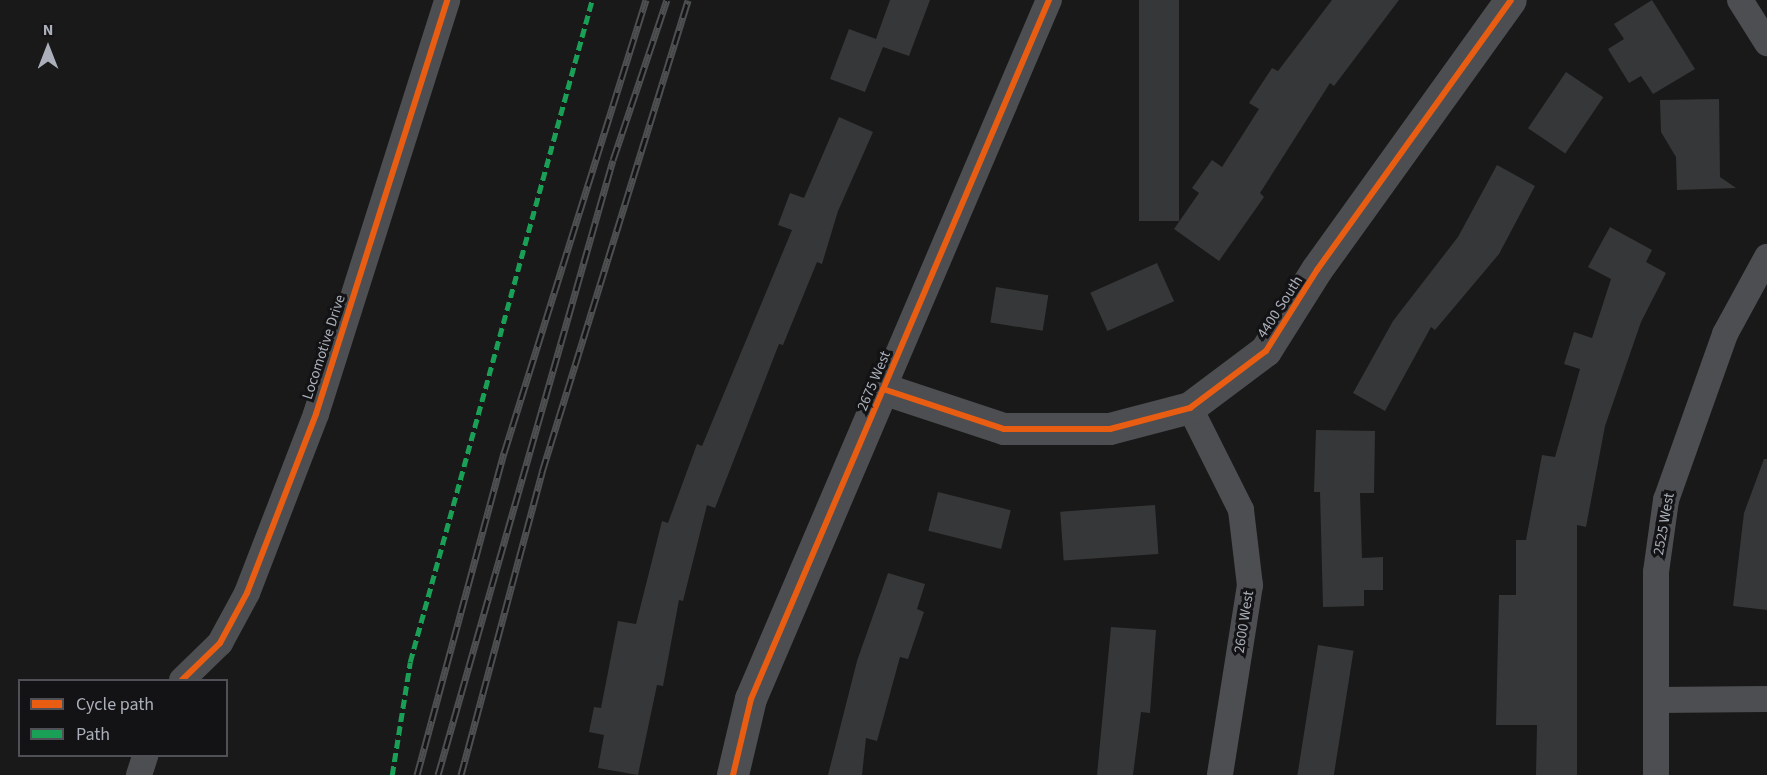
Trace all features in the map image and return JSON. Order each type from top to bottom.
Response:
[{"type":"street","name":"Locomotive Drive","points":[[184,679],[220,643],[247,593],[316,414],[447,0]]},
{"type":"street","name":"2675 West","points":[[733,775],[751,699],[1049,0]]},
{"type":"street","name":"4400 South","points":[[883,389],[1004,429],[1110,429],[1190,408],[1266,351],[1317,270],[1511,0]]},
{"type":"street","points":[[1740,0],[1767,44]]},
{"type":"street","name":"2525 West","points":[[1656,775],[1656,572],[1665,500],[1725,334],[1767,257]]},
{"type":"street","name":"2600 West","points":[[1190,408],[1241,510],[1250,585],[1220,775]]},
{"type":"street","points":[[1656,700],[1767,699]]},
{"type":"street","points":[[139,775],[146,757]]},
{"type":"building","points":[[890,0],[930,0],[909,56],[883,47],[865,92],[830,79],[849,29],[876,39]]},
{"type":"building","points":[[1139,0],[1179,0],[1179,221],[1139,221]]},
{"type":"building","points":[[1332,0],[1399,0],[1334,86],[1330,83],[1260,193],[1264,197],[1219,261],[1174,229],[1199,193],[1192,188],[1212,160],[1222,167],[1259,109],[1249,103],[1272,68],[1278,71]]},
{"type":"building","points":[[1652,0],[1695,69],[1653,94],[1641,76],[1629,83],[1608,49],[1624,39],[1614,24]]},
{"type":"building","points":[[1566,72],[1603,97],[1565,154],[1528,128]]},
{"type":"building","points":[[1719,99],[1720,177],[1736,188],[1677,190],[1676,157],[1661,132],[1660,100]]},
{"type":"building","points":[[839,117],[873,132],[838,211],[822,264],[817,262],[783,345],[779,344],[715,508],[707,505],[683,601],[679,600],[663,686],[657,685],[638,775],[598,768],[604,735],[589,732],[594,707],[601,708],[618,621],[636,624],[662,521],[668,523],[697,444],[702,446],[792,230],[778,225],[790,193],[804,198]]},
{"type":"building","points":[[1497,165],[1535,186],[1499,254],[1435,330],[1431,327],[1385,411],[1353,393],[1393,321],[1458,237]]},
{"type":"building","points":[[1610,227],[1652,250],[1646,262],[1666,273],[1641,322],[1605,426],[1586,527],[1577,525],[1577,775],[1536,775],[1537,725],[1496,725],[1499,595],[1516,595],[1516,540],[1526,540],[1542,455],[1555,457],[1580,369],[1564,364],[1574,332],[1592,338],[1611,279],[1588,267]]},
{"type":"building","points":[[1157,263],[1174,301],[1107,331],[1090,293]]},
{"type":"building","points":[[996,287],[1048,295],[1043,331],[990,323]]},
{"type":"building","points":[[1316,430],[1375,431],[1374,493],[1360,493],[1362,558],[1383,557],[1383,590],[1364,590],[1364,606],[1323,607],[1320,492],[1314,492]]},
{"type":"building","points":[[1764,459],[1767,459],[1767,610],[1733,606],[1744,513]]},
{"type":"building","points":[[938,492],[1011,510],[1001,549],[928,531]]},
{"type":"building","points":[[1155,505],[1158,554],[1064,561],[1060,512]]},
{"type":"building","points":[[888,573],[925,584],[917,609],[924,612],[908,659],[900,657],[877,741],[866,738],[862,775],[828,775],[857,661]]},
{"type":"building","points":[[1111,627],[1156,630],[1150,713],[1141,712],[1133,775],[1097,775]]},
{"type":"building","points":[[1318,645],[1354,651],[1334,775],[1297,775]]},
{"type":"railway","points":[[417,775],[504,453],[646,0]]},
{"type":"railway","points":[[438,775],[613,160],[667,0]]},
{"type":"railway","points":[[461,775],[542,472],[688,0]]},
{"type":"marked path","points":[[392,775],[410,662],[592,0]]},
{"type":"cycle path","points":[[183,679],[220,643],[247,593],[316,414],[447,0]]},
{"type":"cycle path","points":[[733,775],[751,699],[1049,0]]},
{"type":"cycle path","points":[[883,389],[1004,429],[1110,429],[1190,408],[1266,351],[1317,270],[1511,0]]}]
